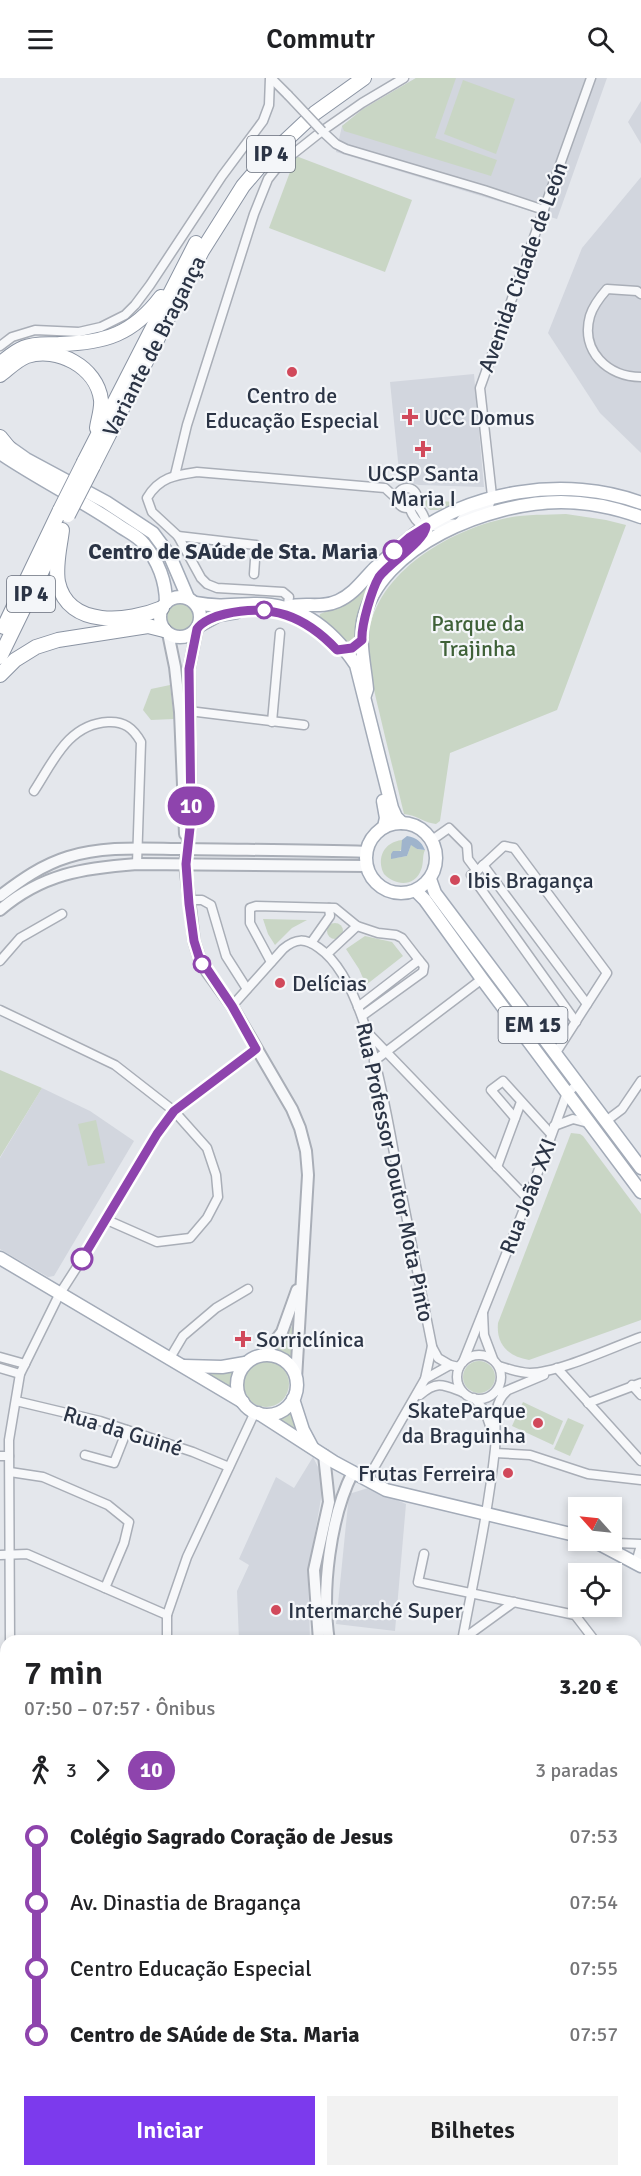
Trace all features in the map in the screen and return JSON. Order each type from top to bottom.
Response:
[{"type":"highway","name":"Variante de Bragança","points":[[89,464],[95,442],[175,281],[210,219],[237,181],[282,131],[319,99],[349,78]]},
{"type":"highway","name":"Variante de Bragança","points":[[0,636],[202,251],[243,186],[266,159],[315,113],[364,78]]},
{"type":"highway","points":[[0,364],[22,348],[39,344],[87,344],[109,339],[132,327],[149,312],[168,283],[175,281]]},
{"type":"highway","name":"IP 4","points":[[0,375],[26,356],[53,354],[78,364],[94,380],[101,401],[95,442]]},
{"type":"highway","name":"Variante de Bragança","points":[[0,657],[62,530],[64,513]]},
{"type":"highway","points":[[62,530],[57,569],[58,583],[64,597],[75,608],[89,616],[99,618],[128,618],[164,606]]},
{"type":"highway","points":[[0,675],[15,660],[36,647],[58,640],[148,626],[166,632]]},
{"type":"main road","points":[[2,445],[21,468],[99,512],[143,542],[157,562],[166,589],[160,619],[166,632],[180,638],[192,634],[198,627],[219,615],[261,609],[288,611],[297,604],[324,605],[337,602],[348,596],[410,537],[441,518],[492,496],[553,489],[581,490],[641,503]]},
{"type":"main road","points":[[2,445],[106,502],[153,533],[170,556],[191,601],[200,614],[198,627]]},
{"type":"main road","points":[[365,695],[367,689],[362,637],[363,620],[373,594],[396,567],[419,547],[445,530],[503,509],[562,502],[620,510],[641,518]]},
{"type":"main road","points":[[164,606],[176,597],[214,607],[268,604],[288,611],[331,633],[341,649],[356,685],[386,810],[384,827]]},
{"type":"main road","points":[[316,625],[318,613],[324,605]]},
{"type":"main road","points":[[341,649],[352,648],[362,637]]},
{"type":"main road","points":[[341,649],[356,665],[392,808],[402,823]]},
{"type":"main road","points":[[402,823],[414,825],[424,831],[432,840],[437,860],[430,879],[416,891],[406,894],[386,890],[371,876],[367,866],[366,852],[376,834],[384,827],[402,823]]},
{"type":"main road","name":"EM 15","points":[[430,879],[435,893],[641,1168]]},
{"type":"main road","name":"EM 15","points":[[416,891],[425,900],[641,1192]]},
{"type":"main road","points":[[567,1093],[578,1095],[595,1116],[605,1120]]},
{"type":"main road","points":[[0,1258],[59,1295],[184,1366],[324,1455],[386,1490],[568,1534]]},
{"type":"main road","points":[[184,1366],[222,1367],[245,1364],[264,1355],[281,1358],[288,1363],[296,1379],[297,1386],[293,1399],[278,1412],[268,1415],[257,1413]]},
{"type":"main road","points":[[243,1402],[238,1395],[237,1378],[245,1364]]},
{"type":"main road","points":[[293,1399],[303,1430],[313,1448]]},
{"type":"main road","points":[[612,1551],[640,1566]]},
{"type":"street","points":[[270,78],[322,131],[336,144],[346,149],[544,210]]},
{"type":"street","points":[[0,346],[12,337],[35,330],[79,332],[101,327],[124,315],[135,305],[263,121],[269,105],[270,78]]},
{"type":"street","points":[[175,475],[187,425],[264,186],[279,165],[322,131],[362,103],[404,78]]},
{"type":"street","name":"Avenida Cidade de León","points":[[492,496],[480,388],[591,78]]},
{"type":"street","points":[[641,294],[637,291],[607,289],[593,309],[588,327],[591,348],[600,361],[623,376],[641,377]]},
{"type":"street","points":[[288,611],[289,597],[283,592],[210,586],[201,578],[178,536],[152,512],[147,498],[152,489],[162,480],[175,475],[197,472],[387,489],[399,495]]},
{"type":"street","points":[[399,495],[407,488],[412,490],[416,497],[412,505]]},
{"type":"street","points":[[399,495],[400,504],[412,505]]},
{"type":"street","points":[[426,527],[436,528],[449,522],[458,524],[464,516],[489,506],[492,496]]},
{"type":"street","points":[[412,505],[426,527]]},
{"type":"street","points":[[418,515],[441,518]]},
{"type":"street","points":[[410,537],[418,515]]},
{"type":"street","points":[[373,594],[379,578],[400,555],[421,539],[426,527]]},
{"type":"street","points":[[178,536],[256,545],[254,574]]},
{"type":"street","points":[[188,554],[199,538]]},
{"type":"street","points":[[198,627],[192,648],[189,689],[191,819],[186,864],[188,900],[194,941],[199,957],[232,1006],[291,1109],[300,1128],[306,1151],[308,1175],[296,1379]]},
{"type":"street","points":[[166,632],[172,654],[180,712],[183,819],[187,849]]},
{"type":"street","points":[[272,722],[280,633]]},
{"type":"street","points":[[172,654],[179,663],[183,685],[189,689]]},
{"type":"street","points":[[189,711],[304,725]]},
{"type":"street","points":[[34,791],[68,739],[84,727],[94,723],[117,722],[130,726],[141,742],[137,864]]},
{"type":"street","points":[[432,840],[449,828],[467,846],[468,859],[480,868],[587,1004]]},
{"type":"street","points":[[555,1054],[576,1022],[607,973],[514,848],[504,846],[471,875],[576,1022]]},
{"type":"street","points":[[0,896],[39,870],[70,857],[91,853],[136,849],[366,852]]},
{"type":"street","points":[[0,910],[14,898],[39,883],[86,869],[137,864],[367,866]]},
{"type":"street","points":[[188,900],[202,900],[211,906],[226,956],[247,989]]},
{"type":"street","points":[[271,962],[250,923],[250,908],[256,906],[335,908],[357,926],[402,938],[424,966],[423,972],[362,1016]]},
{"type":"street","points":[[232,1006],[291,942],[300,940],[311,943],[330,916],[328,908]]},
{"type":"street","points":[[0,961],[21,938],[62,914]]},
{"type":"street","points":[[327,954],[357,926]]},
{"type":"street","name":"Rua Professor Doutor Mota Pinto","points":[[311,943],[327,954],[348,984],[368,1033],[432,1346],[438,1358],[457,1365]]},
{"type":"street","points":[[358,1007],[419,960]]},
{"type":"street","points":[[374,1061],[482,979]]},
{"type":"street","points":[[0,1010],[115,1065],[174,1111],[207,1148],[216,1174],[218,1197],[207,1218],[190,1238],[157,1242],[107,1220]]},
{"type":"street","points":[[368,1033],[528,1199]]},
{"type":"street","points":[[10,1635],[10,1472],[5,1456],[4,1440],[16,1401],[20,1374],[59,1295],[107,1220],[157,1134],[174,1111],[256,1049]]},
{"type":"street","points":[[515,1118],[491,1090],[503,1081],[521,1102],[552,1130],[573,1119],[591,1124]]},
{"type":"street","points":[[605,1120],[622,1109],[641,1081]]},
{"type":"street","name":"Rua João XXI","points":[[457,1365],[483,1311],[567,1093],[578,1084]]},
{"type":"street","points":[[497,1167],[521,1102]]},
{"type":"street","points":[[264,1355],[282,1332],[301,1279]]},
{"type":"street","points":[[170,1358],[183,1336],[216,1308],[248,1289]]},
{"type":"street","name":"Rua João XXI","points":[[483,1311],[484,1335],[496,1362]]},
{"type":"street","points":[[416,1399],[432,1386],[446,1385],[480,1399],[506,1392],[557,1368],[641,1337]]},
{"type":"street","name":"Rua Professor Doutor Mota Pinto","points":[[367,1480],[416,1399],[425,1379],[432,1346]]},
{"type":"street","points":[[425,1379],[480,1354],[528,1373],[557,1368]]},
{"type":"street","points":[[0,1357],[26,1364]]},
{"type":"street","name":"Rua Professor Doutor Mota Pinto","points":[[431,1358],[435,1373],[446,1385]]},
{"type":"street","points":[[492,1395],[497,1391],[502,1378],[496,1362]]},
{"type":"street","points":[[457,1365],[458,1381],[464,1393]]},
{"type":"street","points":[[0,1368],[20,1374]]},
{"type":"street","points":[[557,1368],[641,1461]]},
{"type":"street","points":[[588,1403],[636,1384],[641,1395]]},
{"type":"street","points":[[464,1635],[486,1515],[495,1450],[497,1407],[499,1400],[506,1392]]},
{"type":"street","points":[[474,1398],[485,1411],[491,1424],[495,1450]]},
{"type":"street","name":"Rua da Guiné","points":[[16,1401],[100,1421],[193,1452],[229,1467]]},
{"type":"street","points":[[167,1635],[167,1615],[187,1557],[257,1413]]},
{"type":"street","points":[[85,1455],[114,1463],[127,1430]]},
{"type":"street","points":[[495,1450],[530,1455],[588,1474],[641,1480]]},
{"type":"street","points":[[319,1635],[314,1570],[329,1502],[324,1455]]},
{"type":"street","points":[[10,1472],[43,1477],[108,1505],[129,1522],[124,1543],[105,1588]]},
{"type":"street","points":[[328,1635],[326,1573],[343,1490],[353,1472]]},
{"type":"street","points":[[622,1543],[641,1544],[637,1558],[640,1566]]},
{"type":"street","points":[[0,1548],[10,1554]]},
{"type":"street","points":[[0,1555],[27,1554],[167,1615]]},
{"type":"street","points":[[424,1554],[418,1582],[574,1615],[590,1635]]},
{"type":"street","points":[[470,1635],[514,1602]]},
{"type":"shaded area","points":[[416,78],[607,78],[557,219],[336,152],[342,126],[363,109]]},
{"type":"shaded area","points":[[641,101],[641,144],[628,122]]},
{"type":"shaded area","points":[[641,177],[641,453],[600,413],[548,333],[582,248]]},
{"type":"shaded area","points":[[474,374],[484,487],[419,485],[400,481],[390,382]]},
{"type":"shaded area","points":[[42,1088],[90,1111],[134,1141],[54,1276],[48,1277],[0,1249],[0,1158]]},
{"type":"shaded area","points":[[313,1457],[319,1469],[322,1493],[308,1573],[310,1635],[239,1635],[237,1591],[249,1565],[239,1559],[276,1477],[294,1488]]},
{"type":"shaded area","points":[[368,1488],[406,1504],[395,1631],[336,1624],[349,1494]]},
{"type":"green space","points":[[416,78],[456,78],[435,138],[497,160],[491,176],[344,131],[342,126],[363,109]]},
{"type":"green space","points":[[463,80],[515,99],[496,154],[444,134]]},
{"type":"green space","points":[[296,156],[412,200],[385,272],[269,228]]},
{"type":"green space","points":[[569,494],[616,500],[641,507],[641,511],[527,499],[477,511],[475,508],[525,496]]},
{"type":"green space","points":[[436,496],[437,501],[458,502],[438,510],[430,510],[425,505],[425,501]]},
{"type":"green space","name":"Parque da Trajinha","points":[[566,514],[626,525],[557,710],[450,753],[440,821],[436,824],[404,814],[369,661],[368,644],[372,620],[382,597],[397,577],[416,560],[437,545],[461,533],[507,518]]},
{"type":"green space","points":[[380,571],[363,607],[356,641],[351,645],[319,618],[320,614],[351,601]]},
{"type":"green space","points":[[180,602],[191,607],[196,618],[191,629],[180,634],[169,629],[164,618],[169,607]]},
{"type":"green space","points":[[170,685],[174,719],[151,720],[143,710],[151,689]]},
{"type":"green space","points":[[402,840],[402,849],[395,858],[407,856],[411,844],[417,849],[425,850],[418,876],[404,883],[394,881],[384,874],[381,862],[386,847]]},
{"type":"green space","points":[[263,919],[307,920],[292,928],[275,945]]},
{"type":"green space","points":[[335,923],[341,925],[343,931],[341,937],[335,939],[329,937],[327,931],[329,925]]},
{"type":"green space","points":[[365,936],[392,942],[403,956],[366,985],[346,949]]},
{"type":"green space","points":[[0,1070],[42,1088],[0,1157]]},
{"type":"green space","points":[[96,1120],[105,1163],[88,1166],[78,1124]]},
{"type":"green space","points":[[571,1133],[583,1136],[641,1214],[641,1320],[529,1360],[515,1356],[505,1348],[499,1338],[498,1323]]},
{"type":"green space","points":[[293,1324],[291,1360],[273,1350],[287,1336]]},
{"type":"green space","points":[[266,1361],[275,1362],[282,1368],[288,1375],[288,1393],[282,1400],[275,1406],[266,1407],[257,1406],[250,1400],[244,1393],[243,1384],[244,1375],[250,1368],[257,1362]]},
{"type":"green space","points":[[479,1361],[490,1366],[495,1377],[490,1388],[479,1393],[468,1388],[463,1377],[468,1366]]},
{"type":"green space","points":[[236,1369],[231,1379],[231,1390],[202,1373],[220,1374]]},
{"type":"green space","name":"SkateParque da Braguinha","points":[[523,1402],[563,1421],[553,1445],[512,1426]]},
{"type":"green space","points":[[290,1408],[298,1432],[274,1417]]},
{"type":"green space","points":[[568,1418],[584,1425],[570,1456],[554,1449]]},
{"type":"water","points":[[407,836],[418,840],[425,850],[411,845],[407,856],[391,859],[393,851],[401,851],[402,840]]},
{"type":"bus line","name":"10","points":[[82,1259],[157,1134],[174,1111],[256,1049],[232,1006],[208,973],[199,957],[194,941],[186,864],[191,819],[189,669],[197,629],[219,615],[261,609],[287,615],[315,628],[337,650],[352,648],[362,640],[363,620],[379,578],[400,555],[421,539],[426,532],[426,527],[394,551]]},
{"type":"place","name":"Centro de Educação Especial","points":[[292,372]]},
{"type":"place","name":"UCC Domus","points":[[410,417]]},
{"type":"place","name":"UCSP Santa Maria I","points":[[423,449]]},
{"type":"place","name":"Centro de SAúde de Sta. Maria","points":[[394,551]]},
{"type":"place","name":"Ibis Bragança","points":[[455,880]]},
{"type":"place","name":"Delícias","points":[[280,983]]},
{"type":"place","name":"Sorriclínica","points":[[243,1339]]},
{"type":"place","name":"SkateParque da Braguinha","points":[[538,1423]]},
{"type":"place","name":"Frutas Ferreira","points":[[508,1473]]},
{"type":"place","name":"Intermarché Super","points":[[276,1610]]}]
